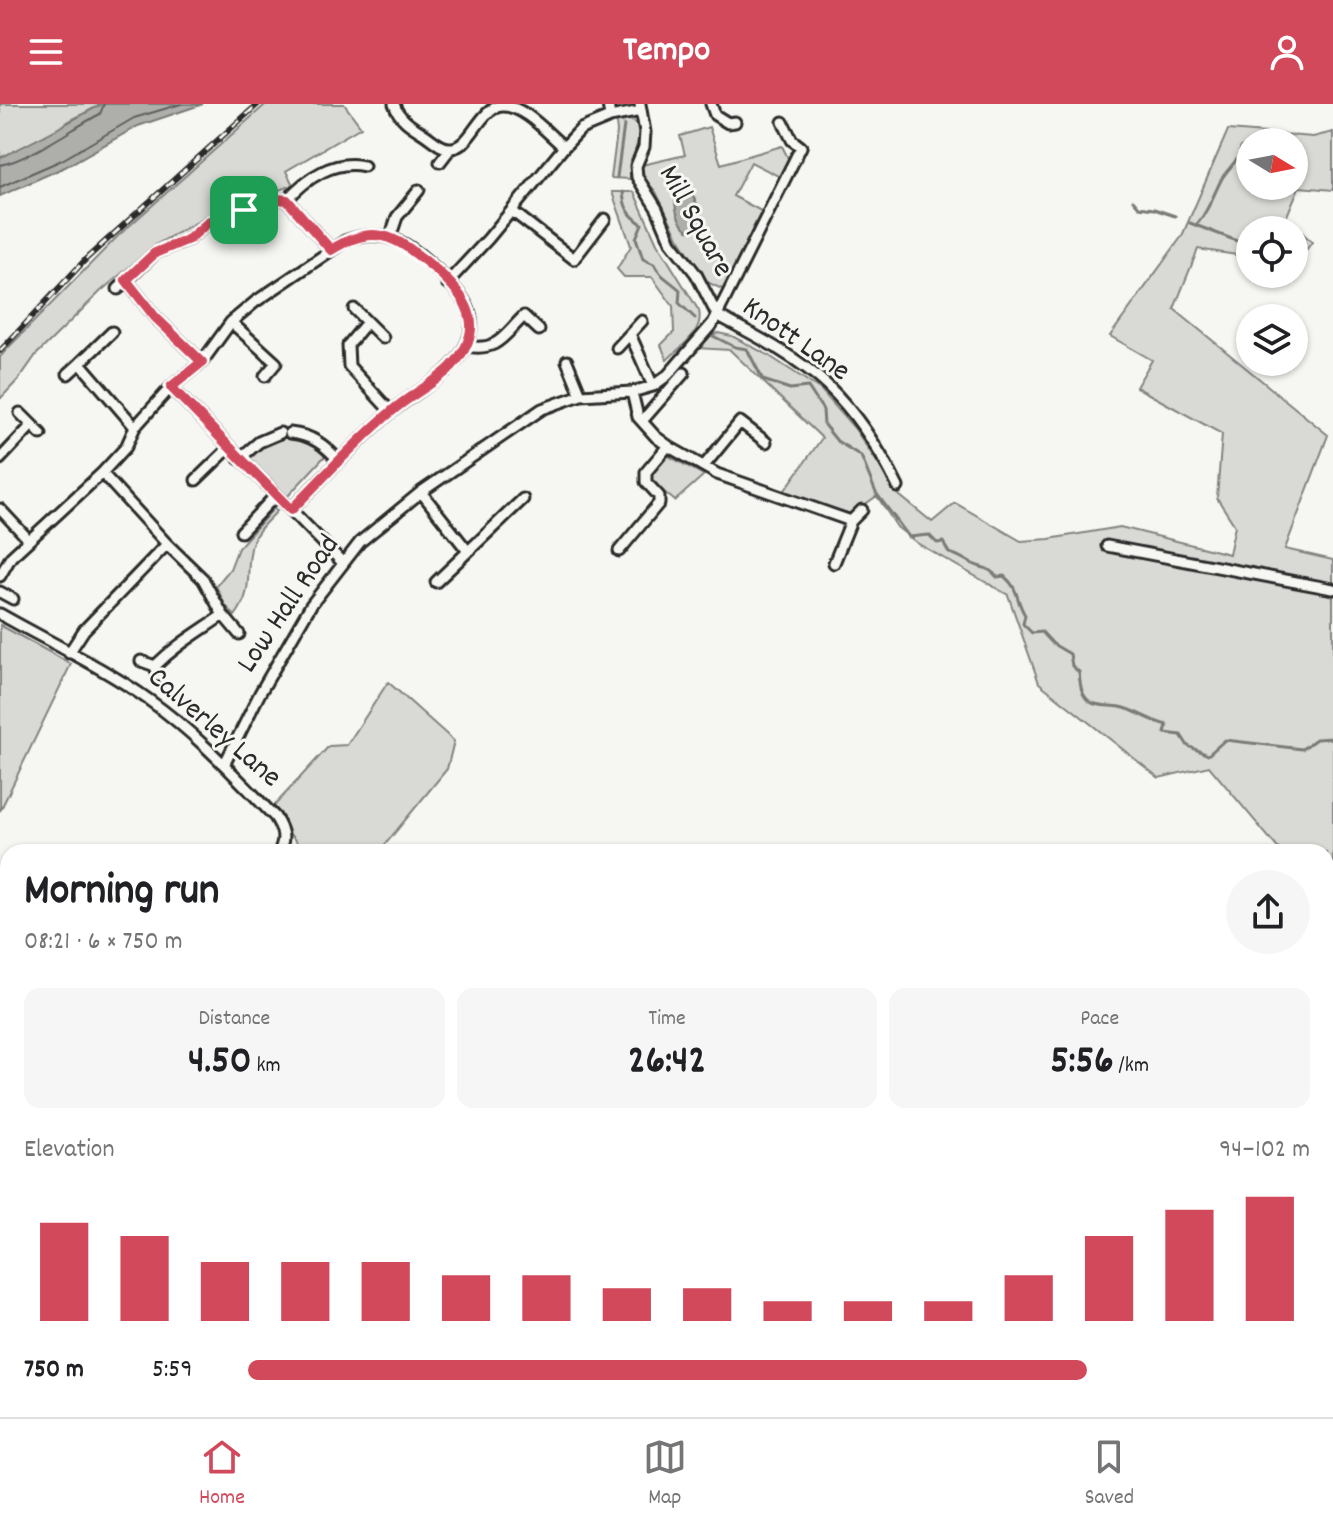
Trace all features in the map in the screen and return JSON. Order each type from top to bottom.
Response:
[{"type":"street","points":[[394,104],[401,118],[411,127],[450,149]]},
{"type":"street","points":[[608,104],[610,117]]},
{"type":"street","points":[[711,104],[715,115],[728,123],[735,122]]},
{"type":"street","points":[[440,162],[492,109],[504,105],[519,110],[564,147]]},
{"type":"street","points":[[447,283],[581,129],[641,107]]},
{"type":"street","name":"Mill Square","points":[[641,107],[645,140],[636,166],[637,177],[657,209],[671,242],[696,274],[717,315]]},
{"type":"street","name":"Low Hall Road","points":[[224,765],[260,693],[311,605],[360,542],[421,492],[542,409],[581,395],[632,392],[653,386],[668,375],[713,323],[801,147],[792,140],[783,122]]},
{"type":"street","points":[[287,200],[308,181],[328,169],[355,164],[364,166]]},
{"type":"street","points":[[390,238],[397,217],[419,190]]},
{"type":"street","points":[[118,289],[155,253],[189,239],[210,221],[270,198],[287,200],[331,250]]},
{"type":"street","points":[[512,211],[574,259],[605,219]]},
{"type":"street","points":[[0,576],[11,557],[126,447],[135,427],[171,387],[202,362],[231,322],[331,250],[361,235],[401,241],[447,283],[469,310],[471,330],[466,346],[451,367],[391,412],[291,510]]},
{"type":"street","points":[[126,280],[155,317],[202,362]]},
{"type":"street","points":[[354,309],[383,338]]},
{"type":"street","name":"Knott Lane","points":[[717,315],[768,343],[826,384],[882,454],[898,487]]},
{"type":"street","points":[[466,346],[480,349],[492,347],[524,316],[539,330]]},
{"type":"street","points":[[617,348],[642,321]]},
{"type":"street","points":[[231,322],[276,363],[265,376]]},
{"type":"street","points":[[367,322],[348,345],[349,366],[391,412]]},
{"type":"street","points":[[68,374],[112,332]]},
{"type":"street","points":[[630,334],[653,386]]},
{"type":"street","points":[[567,361],[581,395]]},
{"type":"street","points":[[80,363],[135,427]]},
{"type":"street","points":[[642,421],[684,373]]},
{"type":"street","points":[[171,387],[342,562]]},
{"type":"street","points":[[632,392],[638,417],[668,446],[717,474],[851,521]]},
{"type":"street","points":[[20,413],[41,434]]},
{"type":"street","points":[[704,466],[740,422],[766,442]]},
{"type":"street","points":[[0,459],[32,425]]},
{"type":"street","points":[[239,459],[259,442],[285,433],[306,435],[320,442],[339,461]]},
{"type":"street","points":[[619,551],[659,503],[659,496],[646,482],[646,472],[668,446]]},
{"type":"street","points":[[196,480],[229,448]]},
{"type":"street","points":[[102,473],[203,579],[223,615],[239,634]]},
{"type":"street","points":[[421,492],[467,550]]},
{"type":"street","points":[[241,532],[275,496]]},
{"type":"street","points":[[436,582],[523,499]]},
{"type":"street","points":[[0,509],[29,540]]},
{"type":"street","points":[[834,563],[851,521],[862,510]]},
{"type":"street","points":[[69,653],[84,630],[167,544]]},
{"type":"street","points":[[1107,546],[1333,589]]},
{"type":"street","points":[[0,592],[13,599]]},
{"type":"street","name":"Calverley Lane","points":[[0,614],[151,701],[224,765],[275,817],[283,830],[281,844]]},
{"type":"street","points":[[141,661],[156,671],[176,645],[223,615]]},
{"type":"shaded area","points":[[0,104],[102,104],[51,134],[0,158]]},
{"type":"shaded area","points":[[266,104],[344,104],[361,127],[286,171],[293,185],[212,214],[155,245],[101,291],[36,355],[0,399],[0,357],[7,349],[118,236]]},
{"type":"shaded area","points":[[630,120],[638,124],[639,131],[630,179],[611,178],[616,123]]},
{"type":"shaded area","points":[[709,127],[721,164],[782,146],[789,160],[780,177],[751,162],[733,196],[763,212],[726,291],[707,282],[678,237],[656,192],[644,178],[642,165],[685,155],[680,136]],"holes":[[[687,190],[698,206],[702,221],[702,225],[694,231],[687,230],[678,192]]]},
{"type":"shaded area","points":[[1228,130],[1236,131],[1236,200],[1294,200],[1287,216],[1236,216],[1236,255],[1198,249],[1174,309],[1236,360],[1236,376],[1256,376],[1328,435],[1285,549],[1333,560],[1333,844],[1274,844],[1209,766],[1159,778],[1039,683],[1008,595],[917,543],[897,527],[877,496],[851,514],[783,493],[822,438],[730,350],[695,348],[708,336],[718,333],[732,336],[768,355],[821,390],[855,429],[899,495],[932,522],[955,503],[1021,541],[1120,527],[1229,554],[1235,526],[1217,498],[1222,434],[1136,387],[1152,360],[1110,336],[1182,236]]},
{"type":"shaded area","points":[[1333,132],[1333,190],[1308,188],[1308,137]]},
{"type":"shaded area","points":[[612,192],[634,192],[657,243],[699,311],[700,319],[695,332],[667,360],[661,345],[674,332],[673,306],[652,277],[624,277],[617,269],[631,246]]},
{"type":"shaded area","points":[[281,437],[309,442],[325,456],[286,498],[245,458],[254,448]]},
{"type":"shaded area","points":[[665,454],[704,475],[675,501],[651,481],[649,475]]},
{"type":"shaded area","points":[[274,508],[277,511],[253,541],[245,597],[235,616],[225,605],[216,586],[230,569],[238,548]]},
{"type":"shaded area","points":[[0,625],[71,664],[0,811]]},
{"type":"shaded area","points":[[388,682],[454,741],[447,769],[386,844],[298,844],[274,806],[329,746],[347,745]]},
{"type":"water","points":[[102,104],[203,104],[138,126],[65,167],[0,196],[0,158]]},
{"type":"water","points":[[681,190],[692,194],[702,218],[700,228],[694,230],[683,226],[677,214],[676,194]]},
{"type":"waterway","points":[[617,177],[624,125]]},
{"type":"waterway","points":[[1196,225],[1236,160]]},
{"type":"waterway","points":[[623,192],[628,211],[642,224],[636,238],[643,259],[654,264],[680,290],[679,303],[695,318]]},
{"type":"waterway","points":[[1133,200],[1139,207],[1175,216]]},
{"type":"waterway","points":[[1190,223],[1236,241]]},
{"type":"waterway","points":[[713,336],[735,347],[747,349],[763,380],[790,389],[808,387],[823,410],[824,425],[837,441],[861,456],[876,493],[909,537],[929,535],[937,543],[943,542],[949,553],[989,570],[997,577],[1004,576],[1013,586],[1025,615],[1023,624],[1032,633],[1042,632],[1053,644],[1070,654],[1072,666],[1079,672],[1082,691],[1092,703],[1125,708],[1167,725],[1165,733],[1181,735],[1188,746],[1208,755],[1225,740],[1302,749],[1316,739],[1333,738]]},
{"type":"railway","points":[[0,351],[87,258],[258,104]]},
{"type":"route","points":[[260,200],[287,200],[331,250],[361,235],[380,235],[401,241],[461,297],[469,310],[471,330],[466,346],[451,367],[391,412],[291,510],[171,387],[202,362],[155,317],[126,280],[165,247],[189,239],[210,221],[244,210],[260,200]]}]
